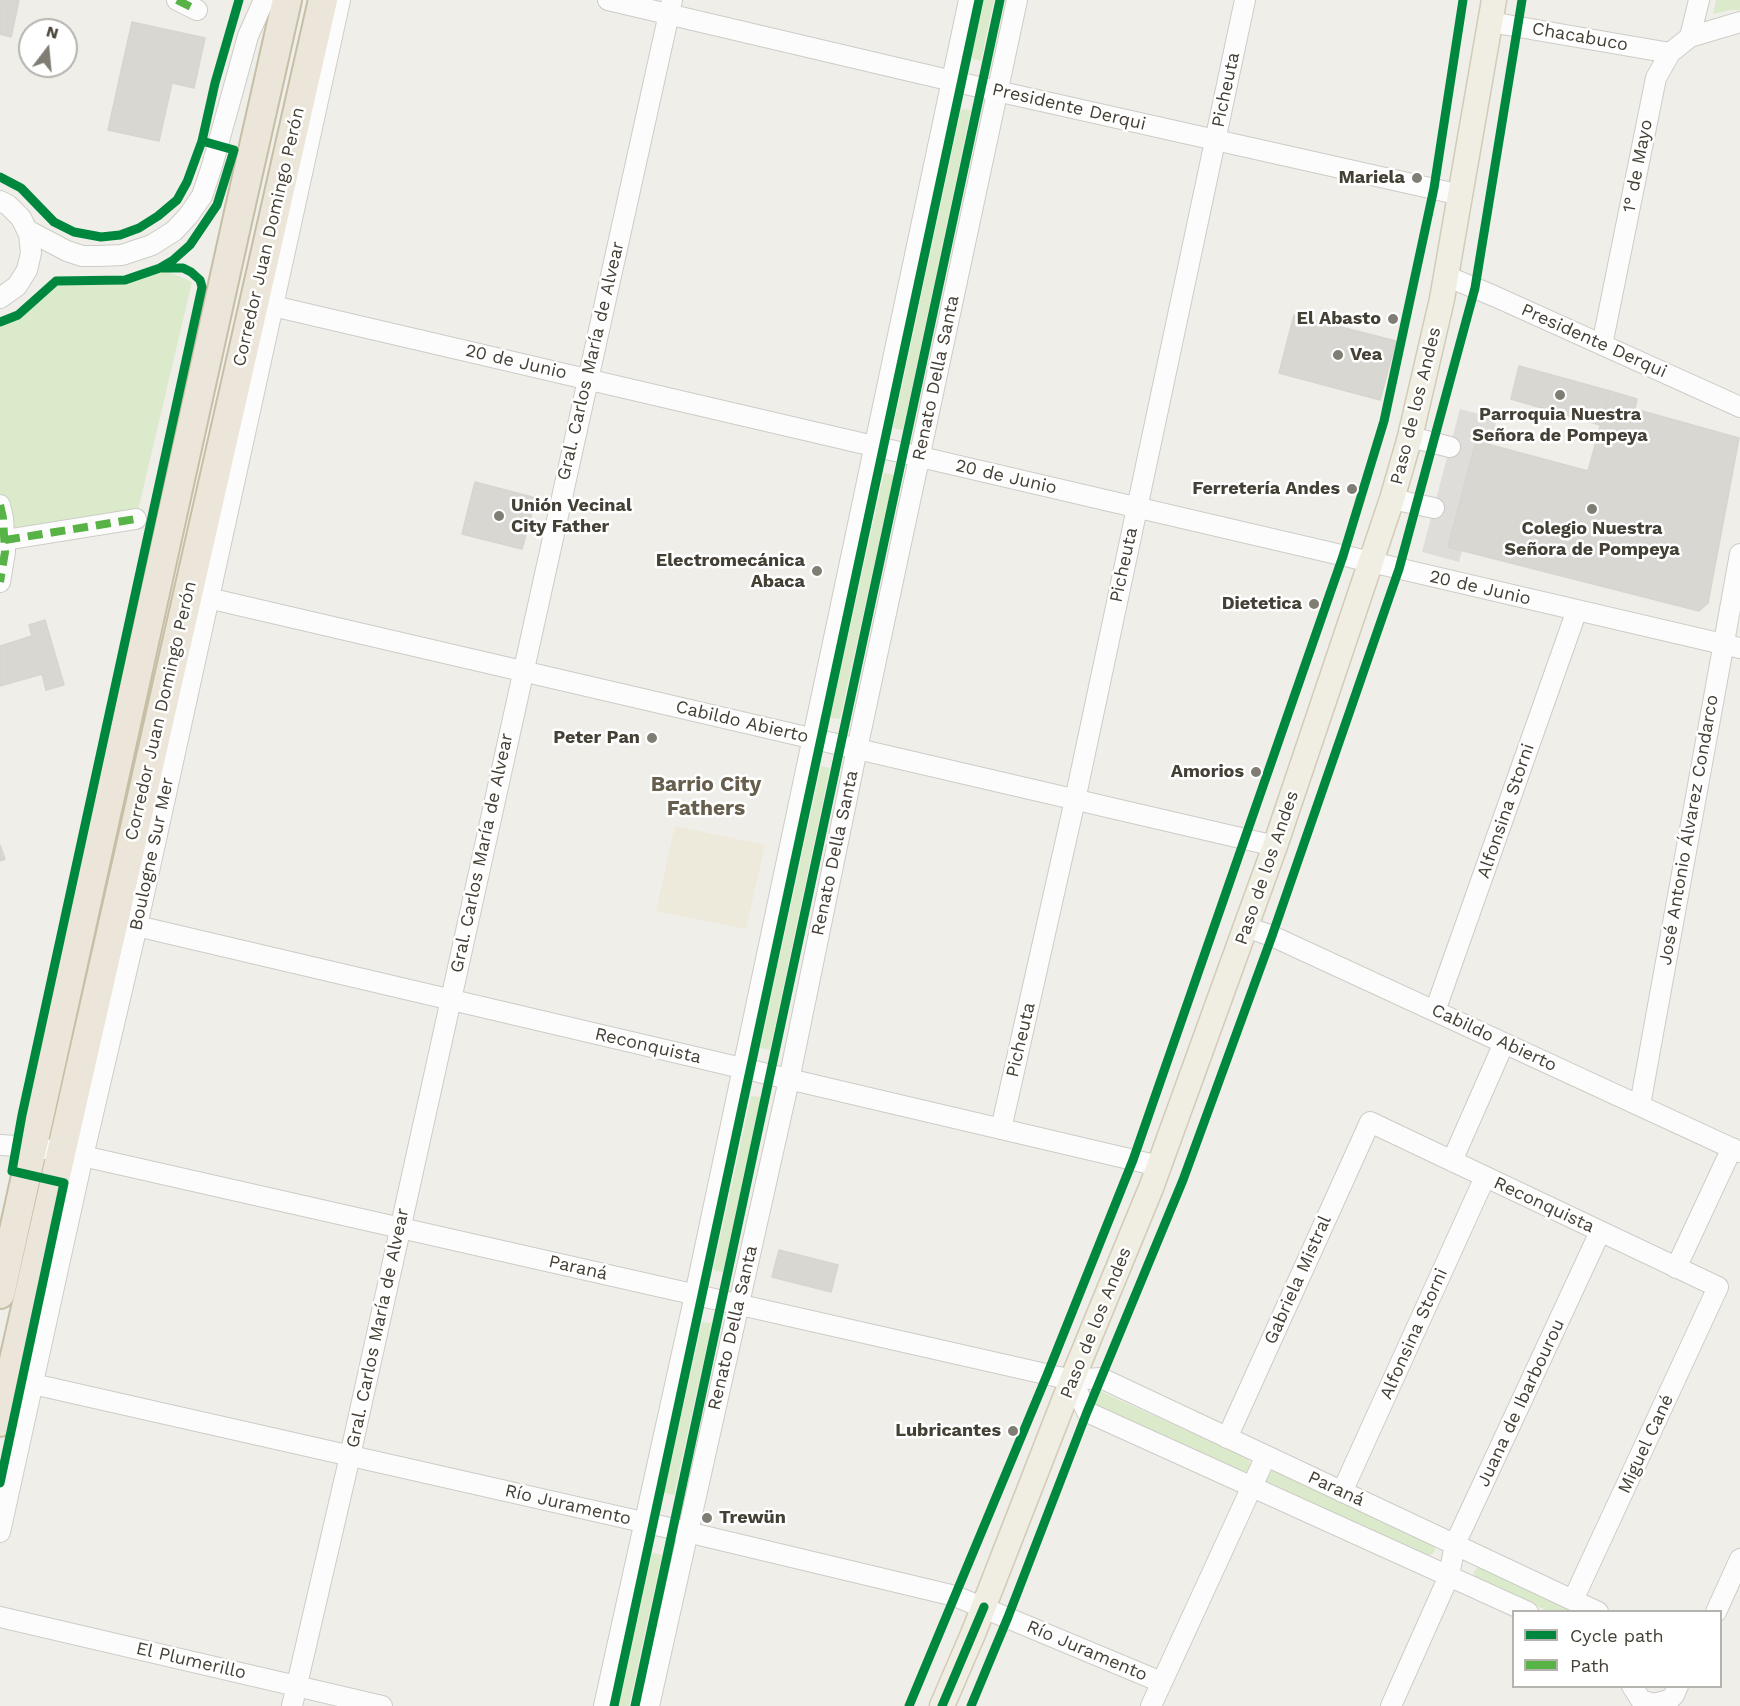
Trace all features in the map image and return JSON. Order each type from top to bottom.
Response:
[{"type":"highway","name":"Corredor Juan Domingo Perón","points":[[0,1294],[287,0]]},
{"type":"highway","name":"Corredor Juan Domingo Perón","points":[[0,1422],[72,1154],[323,0]]},
{"type":"main road","name":"Paso de los Andes","points":[[942,1706],[984,1607],[1072,1380],[1159,1166],[1275,846],[1392,499],[1410,437],[1446,276],[1492,11]]},
{"type":"street","points":[[177,0],[197,10]]},
{"type":"street","points":[[27,230],[67,251],[82,256],[122,255],[152,244],[174,231],[202,196],[248,36],[264,0]]},
{"type":"street","name":"Boulogne Sur Mer","points":[[0,1532],[33,1384],[72,1154],[137,926],[340,0]]},
{"type":"street","name":"Presidente Derqui","points":[[608,0],[670,7],[952,81],[1461,195]]},
{"type":"street","points":[[604,1706],[695,1295],[969,0]]},
{"type":"street","name":"Renato Della Santa","points":[[649,1706],[789,1080],[857,749],[1017,0]]},
{"type":"street","name":"Picheuta","points":[[1001,1129],[1075,800],[1245,0]]},
{"type":"street","points":[[1690,37],[1699,0]]},
{"type":"street","name":"Gral. Carlos María de Alvear","points":[[292,1706],[350,1456],[586,379],[670,7]]},
{"type":"street","name":"Chacabuco","points":[[1492,11],[1670,53]]},
{"type":"street","points":[[1690,37],[1740,22]]},
{"type":"street","name":"1° de Mayo","points":[[1602,345],[1653,87],[1670,53],[1690,37]]},
{"type":"street","points":[[0,201],[8,205],[21,218],[27,230],[31,253],[27,270],[17,286],[0,298]]},
{"type":"street","name":"Presidente Derqui","points":[[1446,276],[1740,407]]},
{"type":"street","name":"20 de Junio","points":[[273,306],[1731,646]]},
{"type":"street","points":[[1410,437],[1450,447]]},
{"type":"street","points":[[1392,499],[1434,508]]},
{"type":"street","points":[[0,505],[6,552],[0,582]]},
{"type":"street","points":[[5,540],[136,519]]},
{"type":"street","name":"José Antonio Álvarez Condarco","points":[[1640,1106],[1731,646],[1740,554]]},
{"type":"street","name":"Cabildo Abierto","points":[[208,598],[1275,846]]},
{"type":"street","name":"Alfonsina Storni","points":[[1435,1011],[1577,610]]},
{"type":"street","name":"Reconquista","points":[[137,926],[1159,1166]]},
{"type":"street","name":"Cabildo Abierto","points":[[1246,927],[1272,936],[1736,1150]]},
{"type":"street","points":[[1452,1161],[1504,1043]]},
{"type":"street","name":"Reconquista","points":[[1370,1122],[1718,1287]]},
{"type":"street","name":"Gabriela Mistral","points":[[1227,1438],[1370,1122]]},
{"type":"street","points":[[0,1145],[33,1147],[72,1154]]},
{"type":"street","points":[[1677,1268],[1736,1150]]},
{"type":"street","name":"Paraná","points":[[72,1154],[1072,1380],[1101,1378],[1596,1610]]},
{"type":"street","name":"Alfonsina Storni","points":[[1342,1492],[1485,1177]]},
{"type":"street","name":"Juana de Ibarbourou","points":[[1391,1706],[1449,1576],[1455,1544],[1600,1232]]},
{"type":"street","name":"Miguel Cané","points":[[1573,1600],[1718,1287]]},
{"type":"street","name":"Paraná","points":[[1072,1380],[1087,1412],[1526,1610]]},
{"type":"street","name":"Río Juramento","points":[[33,1384],[645,1522],[955,1596],[1161,1682]]},
{"type":"street","points":[[1151,1706],[1266,1456]]},
{"type":"street","points":[[1716,1610],[1740,1559]]},
{"type":"street","name":"El Plumerillo","points":[[0,1617],[382,1706]]},
{"type":"street","points":[[1635,1695],[1654,1704],[1662,1703],[1679,1694]]},
{"type":"shaded area","points":[[1460,409],[1497,419],[1459,562],[1422,552]]},
{"type":"shaded area","points":[[675,826],[765,845],[746,929],[656,911]]},
{"type":"green space","points":[[984,0],[994,0],[981,61],[971,58]]},
{"type":"green space","points":[[1716,0],[1740,0],[1740,10],[1713,14]]},
{"type":"green space","points":[[961,109],[971,110],[903,430],[893,428]]},
{"type":"green space","points":[[160,268],[192,282],[136,519],[5,540],[0,505],[0,322],[18,315],[56,281],[125,280]]},
{"type":"green space","points":[[884,473],[894,475],[840,719],[830,718]]},
{"type":"green space","points":[[821,766],[830,768],[770,1050],[760,1048]]},
{"type":"green space","points":[[751,1096],[761,1097],[723,1272],[713,1270]]},
{"type":"green space","points":[[702,1322],[712,1323],[674,1495],[664,1493]]},
{"type":"green space","points":[[1097,1390],[1248,1458],[1251,1466],[1249,1471],[1242,1472],[1094,1406],[1091,1399]]},
{"type":"green space","points":[[1276,1471],[1434,1544],[1435,1551],[1428,1557],[1269,1484],[1265,1480],[1266,1473]]},
{"type":"green space","points":[[652,1553],[662,1555],[629,1706],[619,1706]]},
{"type":"green space","points":[[1482,1566],[1577,1610],[1546,1610],[1478,1580],[1474,1572]]},
{"type":"building","points":[[0,0],[19,0],[11,37],[0,34]]},
{"type":"building","points":[[132,22],[205,38],[194,88],[172,83],[159,141],[108,130]]},
{"type":"building","name":"Vea","points":[[1294,315],[1396,341],[1380,400],[1279,373]]},
{"type":"building","name":"Parroquia Nuestra Señora de Pompeya","points":[[1519,366],[1610,391],[1600,425],[1511,399]]},
{"type":"building","name":"Colegio Nuestra Señora de Pompeya","points":[[1610,391],[1637,399],[1635,409],[1739,438],[1708,603],[1699,611],[1448,547],[1476,441],[1588,471]]},
{"type":"building","name":"Unión Vecinal City Father","points":[[475,482],[536,498],[522,549],[462,534]]},
{"type":"building","points":[[45,620],[64,685],[46,690],[42,674],[0,686],[0,646],[32,636],[29,625]]},
{"type":"building","points":[[0,845],[5,859],[0,861]]},
{"type":"building","points":[[779,1250],[838,1265],[831,1292],[772,1277]]},
{"type":"marked path","points":[[177,0],[197,10]]},
{"type":"marked path","points":[[0,505],[5,552],[0,582]]},
{"type":"marked path","points":[[5,540],[136,519]]},
{"type":"cycle path","points":[[0,177],[21,188],[54,222],[74,232],[101,237],[120,235],[139,228],[158,216],[177,200],[187,182],[202,141],[215,83],[239,0]]},
{"type":"cycle path","points":[[614,1706],[979,0]]},
{"type":"cycle path","points":[[635,1706],[1000,0]]},
{"type":"cycle path","points":[[909,1706],[1047,1375],[1133,1160],[1343,556],[1384,421],[1434,188],[1463,0]]},
{"type":"cycle path","points":[[971,1706],[1087,1412],[1183,1180],[1272,936],[1399,569],[1475,288],[1522,0]]},
{"type":"cycle path","points":[[0,322],[18,315],[56,281],[125,280],[160,268],[190,245],[217,205],[234,150],[202,141]]},
{"type":"cycle path","points":[[0,1483],[64,1183],[12,1171],[22,1115],[202,287],[200,280],[183,268],[160,268]]},
{"type":"cycle path","points":[[942,1706],[984,1607]]},
{"type":"place","name":"Mariela","points":[[1417,178]]},
{"type":"place","name":"El Abasto","points":[[1393,319]]},
{"type":"place","name":"Vea","points":[[1338,355]]},
{"type":"place","name":"Parroquia Nuestra Señora de Pompeya","points":[[1560,395]]},
{"type":"place","name":"Ferretería Andes","points":[[1352,489]]},
{"type":"place","name":"Colegio Nuestra Señora de Pompeya","points":[[1592,509]]},
{"type":"place","name":"Unión Vecinal City Father","points":[[499,516]]},
{"type":"place","name":"Electromecánica Abaca","points":[[817,571]]},
{"type":"place","name":"Dietetica","points":[[1314,604]]},
{"type":"place","name":"Peter Pan","points":[[652,738]]},
{"type":"place","name":"Amorios","points":[[1256,772]]},
{"type":"place","name":"Lubricantes","points":[[1013,1431]]},
{"type":"place","name":"Trewün","points":[[707,1518]]},
{"type":"district","name":"Barrio City Fathers","points":[[706,797]]}]
